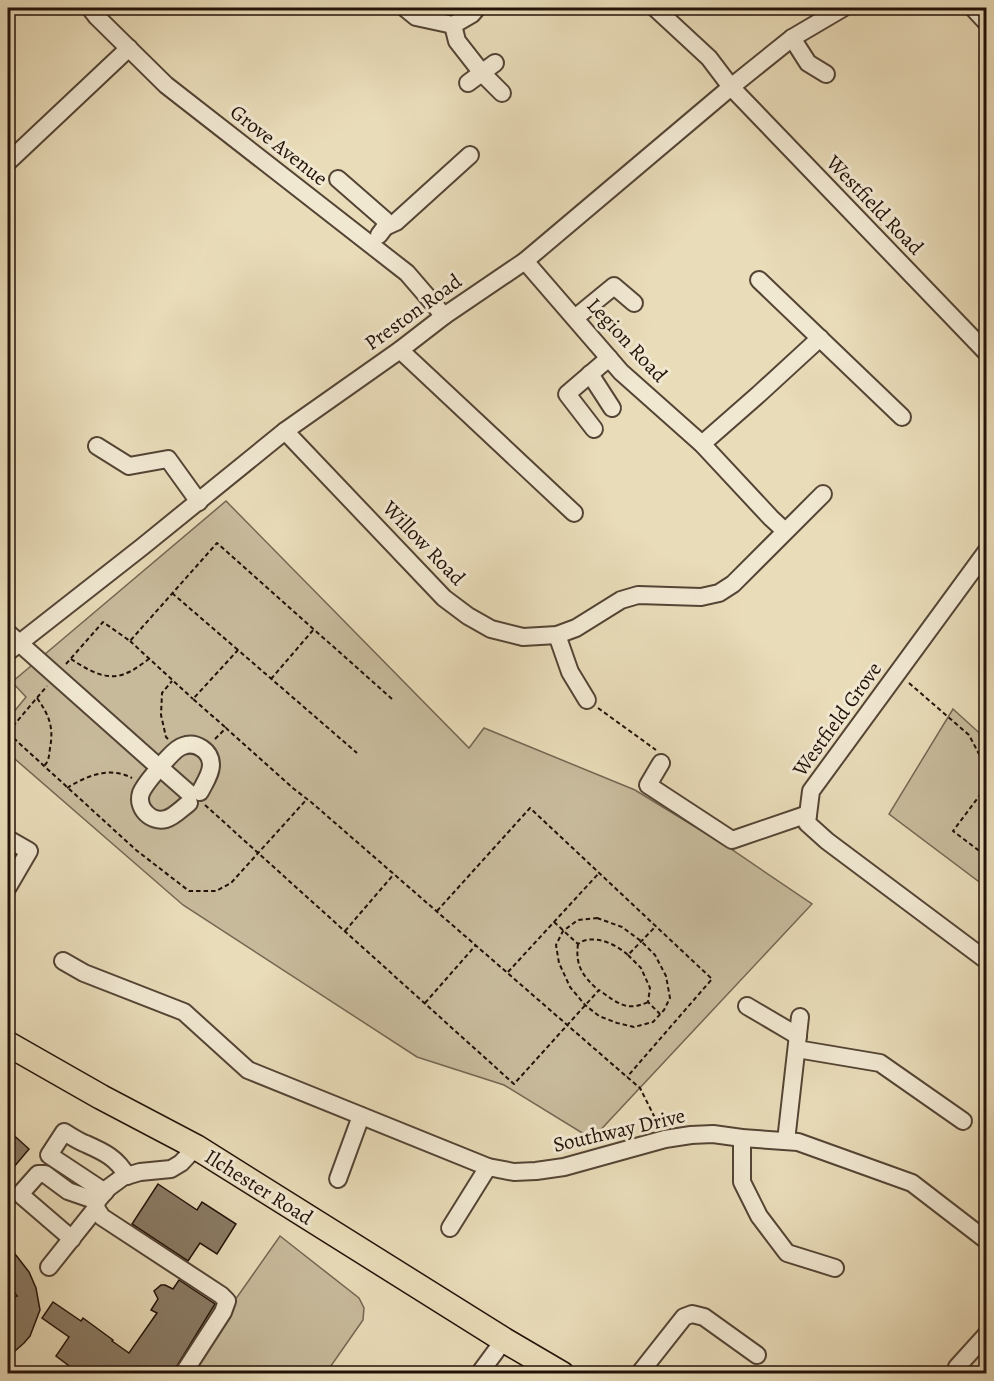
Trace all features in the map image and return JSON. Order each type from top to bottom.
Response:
[{"type":"highway","name":"Ilchester Road","points":[[8,1044],[110,1102],[196,1147],[562,1374]]},
{"type":"street","name":"Grove Avenue","points":[[90,8],[165,85],[407,273],[444,316]]},
{"type":"street","points":[[405,8],[416,17],[453,25],[472,14],[477,8]]},
{"type":"street","name":"Westfield Road","points":[[655,8],[709,58],[731,87],[987,352]]},
{"type":"street","name":"Preston Road","points":[[11,643],[199,502],[285,431],[444,316],[525,261],[792,38],[843,8]]},
{"type":"street","points":[[973,8],[987,21]]},
{"type":"street","points":[[453,25],[457,41],[489,68],[502,93]]},
{"type":"street","points":[[792,38],[808,63],[826,74]]},
{"type":"street","points":[[8,162],[129,48]]},
{"type":"street","points":[[468,83],[489,68]]},
{"type":"street","points":[[371,245],[385,227],[396,222],[470,155]]},
{"type":"street","points":[[338,179],[385,220],[385,227]]},
{"type":"street","name":"Legion Road","points":[[525,261],[621,372],[702,444],[785,531]]},
{"type":"street","points":[[759,280],[902,417]]},
{"type":"street","points":[[575,318],[614,286],[634,303]]},
{"type":"street","points":[[702,444],[820,338]]},
{"type":"street","points":[[400,350],[574,513]]},
{"type":"street","points":[[594,429],[567,394],[609,358]]},
{"type":"street","points":[[590,374],[612,408]]},
{"type":"street","name":"Willow Road","points":[[285,431],[444,598],[468,616],[491,629],[523,637],[556,635],[576,628],[621,600],[638,596],[701,597],[719,593],[733,584],[823,494]]},
{"type":"street","points":[[97,446],[129,466],[168,459],[199,502]]},
{"type":"street","name":"Westfield Grove","points":[[808,814],[811,790],[987,552]]},
{"type":"street","points":[[556,635],[570,672],[587,700]]},
{"type":"street","points":[[11,643],[56,675],[195,798]]},
{"type":"street","points":[[189,744],[205,750],[210,759],[210,772],[195,798],[169,819],[155,819],[149,816],[141,805],[140,798],[160,767],[182,746],[189,744]]},
{"type":"street","points":[[661,763],[648,784],[732,840],[808,814],[807,823],[827,841],[987,960]]},
{"type":"street","points":[[8,839],[29,851],[8,887]]},
{"type":"street","name":"Southway Drive","points":[[63,961],[84,973],[184,1012],[248,1071],[488,1167],[514,1172],[564,1167],[665,1139],[691,1135],[713,1134],[798,1142],[912,1183],[987,1240]]},
{"type":"street","points":[[747,1006],[797,1042],[880,1063],[963,1121]]},
{"type":"street","points":[[786,1141],[800,1017]]},
{"type":"street","points":[[338,1179],[361,1116]]},
{"type":"street","points":[[127,1176],[120,1164],[98,1148],[85,1144],[64,1132],[50,1155],[99,1200],[102,1217],[227,1301],[223,1312],[183,1374]]},
{"type":"street","points":[[742,1138],[742,1182],[759,1216],[787,1252],[835,1268]]},
{"type":"street","points":[[49,1267],[99,1200],[115,1183],[140,1172],[171,1169],[182,1163],[196,1147]]},
{"type":"street","points":[[450,1228],[488,1167]]},
{"type":"street","points":[[72,1239],[22,1196],[22,1192],[38,1174],[45,1174],[68,1191],[99,1200]]},
{"type":"street","points":[[639,1374],[684,1317],[692,1314],[704,1317],[757,1355]]},
{"type":"street","points":[[956,1374],[957,1367],[987,1335]]},
{"type":"street","points":[[479,1374],[504,1340]]},
{"type":"path","points":[[130,641],[217,543],[392,699]]},
{"type":"path","points":[[172,593],[357,753]]},
{"type":"path","points":[[8,732],[103,622],[130,641],[294,789],[640,1088],[665,1139]]},
{"type":"path","points":[[271,679],[314,629]]},
{"type":"path","points":[[193,699],[238,650]]},
{"type":"path","points":[[71,659],[87,670],[106,677],[127,673],[149,659]]},
{"type":"path","points":[[897,674],[969,735],[979,754],[986,787],[953,831],[987,856]]},
{"type":"path","points":[[67,788],[82,778],[107,772],[126,775],[160,767],[166,737],[161,715],[162,693],[172,681]]},
{"type":"path","points":[[37,698],[47,712],[52,734],[48,762],[44,766]]},
{"type":"path","points":[[587,700],[665,756],[661,763]]},
{"type":"path","points":[[205,750],[226,728]]},
{"type":"path","points":[[195,798],[514,1084],[598,990]]},
{"type":"path","points":[[437,911],[530,808],[712,979],[627,1077]]},
{"type":"path","points":[[507,973],[599,873]]},
{"type":"path","points":[[345,931],[394,874]]},
{"type":"path","points":[[597,918],[622,927],[641,941],[655,955],[666,976],[670,998],[664,1010],[653,1022],[634,1027],[599,1016],[585,1005],[570,987],[559,963],[556,945],[563,931],[578,920],[597,918]]},
{"type":"path","points":[[554,922],[578,944]]},
{"type":"path","points":[[628,955],[656,926]]},
{"type":"path","points":[[578,944],[588,939],[605,941],[628,955],[641,968],[650,988],[648,1002]]},
{"type":"path","points":[[578,944],[576,955],[579,967],[586,979],[598,990],[624,1006],[636,1008],[648,1002]]},
{"type":"path","points":[[425,1003],[476,945]]},
{"type":"path","points":[[648,1002],[660,1014]]},
{"type":"shaded area","points":[[226,501],[469,748],[484,728],[635,790],[728,847],[812,904],[592,1139],[504,1085],[417,1057],[183,905],[8,753],[8,719],[26,697],[12,682]]},
{"type":"shaded area","points":[[953,709],[986,739],[986,887],[889,814]]},
{"type":"shaded area","points":[[280,1236],[359,1298],[364,1308],[363,1320],[326,1373],[183,1374]]},
{"type":"building","points":[[8,1130],[29,1149],[8,1174]]},
{"type":"building","points":[[158,1184],[197,1210],[202,1202],[236,1224],[217,1254],[200,1243],[188,1261],[132,1224]]},
{"type":"building","points":[[8,1245],[29,1272],[36,1288],[40,1310],[30,1336],[8,1357],[8,1298],[17,1296],[8,1283]]},
{"type":"building","points":[[179,1280],[215,1304],[172,1374],[80,1374],[56,1356],[69,1337],[42,1318],[53,1302],[81,1321],[83,1318],[129,1353],[157,1313],[151,1310],[158,1299],[154,1291],[161,1285],[173,1289]]}]
